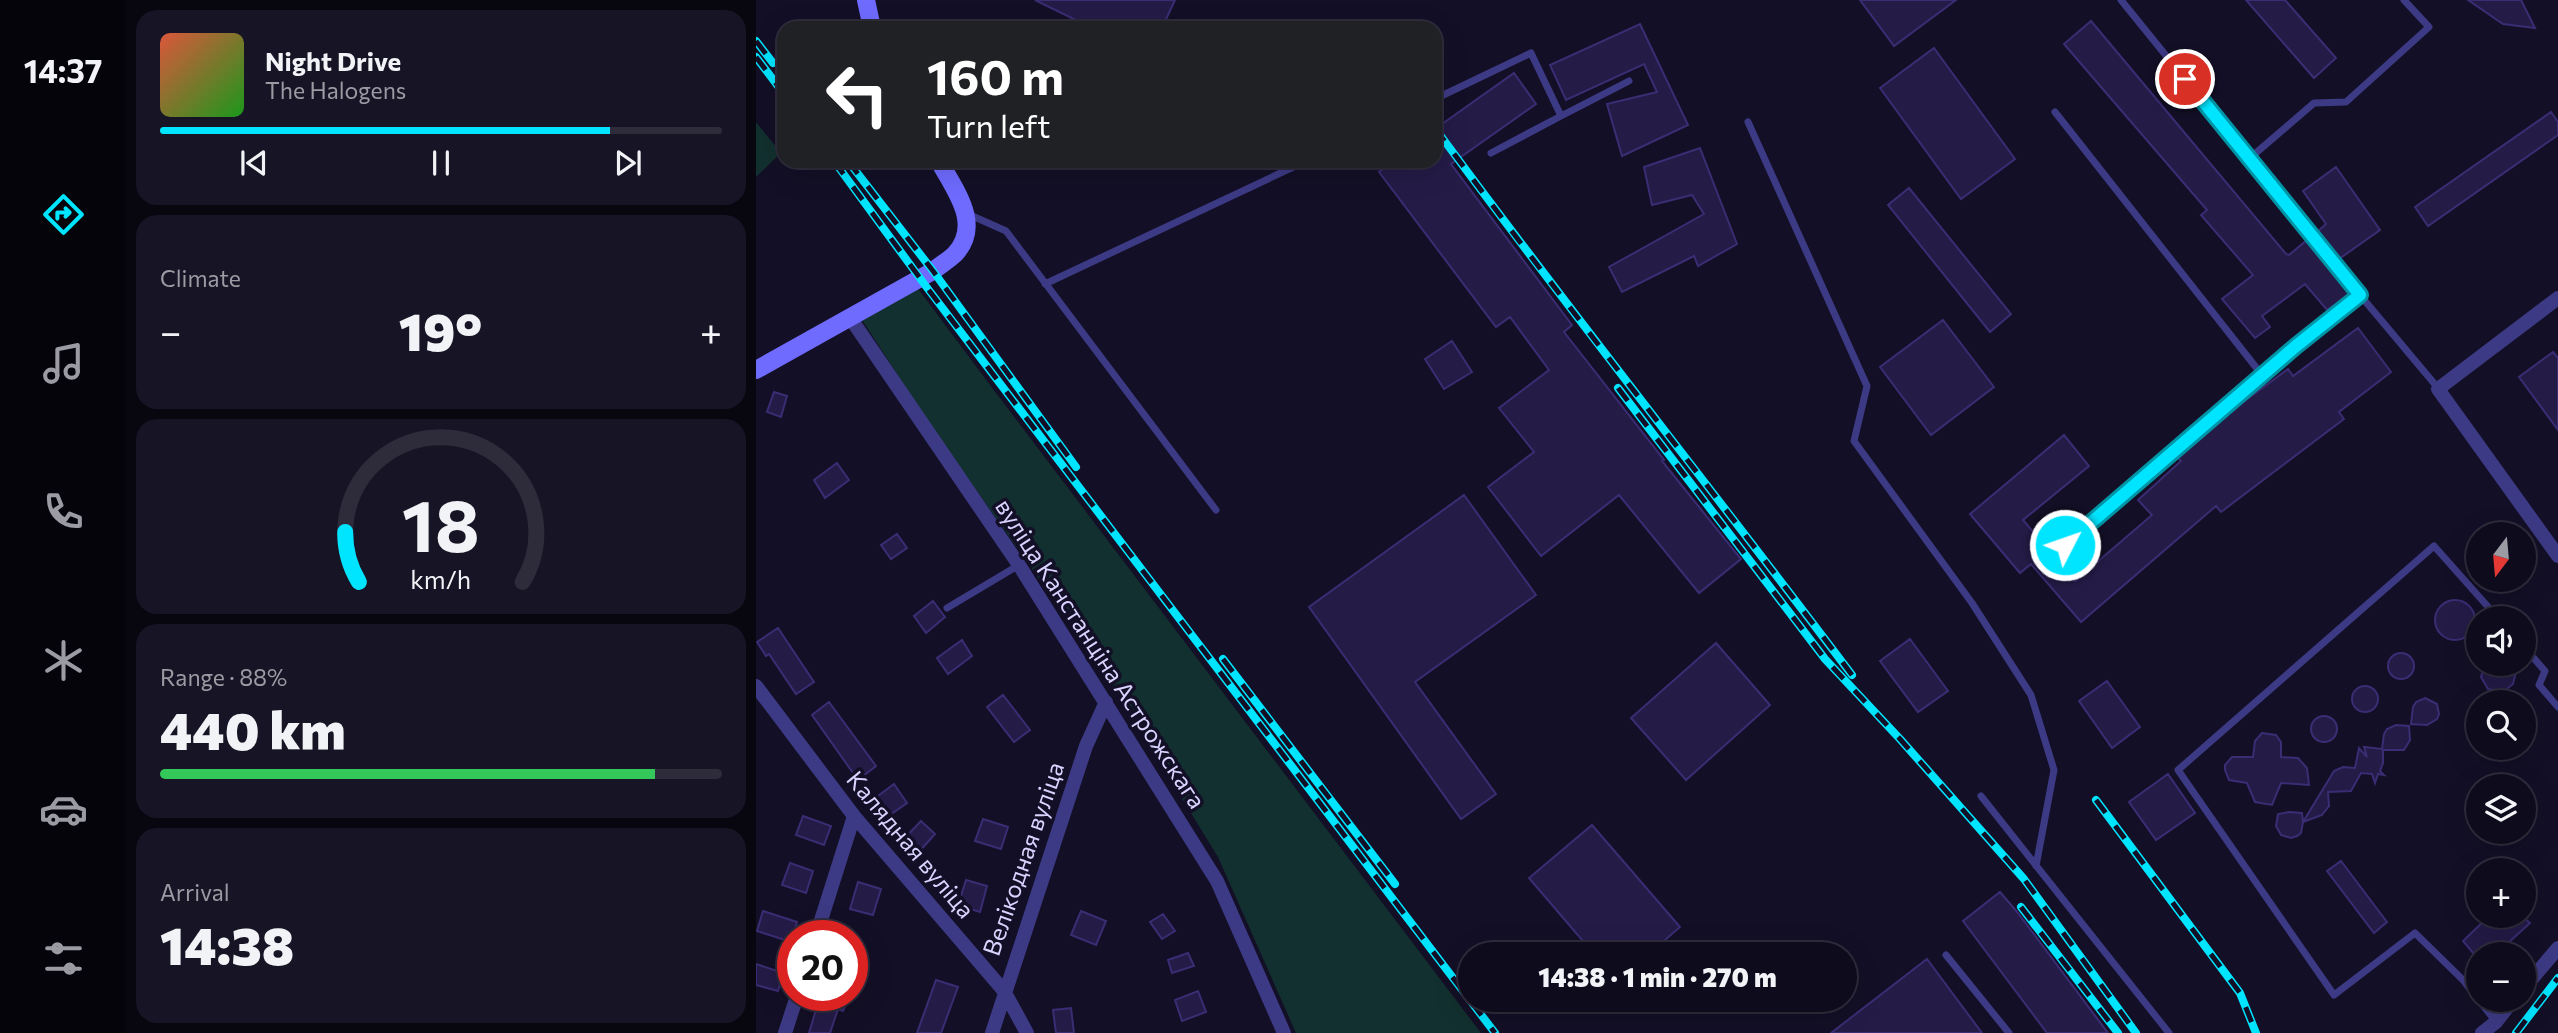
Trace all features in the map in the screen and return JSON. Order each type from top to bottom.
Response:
[{"type":"street","points":[[866,0],[870,21]]},
{"type":"street","points":[[756,369],[933,271],[955,254],[966,233],[968,213],[943,168]]},
{"type":"street","points":[[2558,298],[2438,389],[2558,556]]},
{"type":"street","name":"вуліца Канстанціна Астрожскага","points":[[849,316],[1018,565],[1217,881],[1284,1033]]},
{"type":"street","name":"Калядная вуліца","points":[[756,686],[854,816],[1004,991],[1027,1033]]},
{"type":"street","name":"Велікодная вуліца","points":[[992,1033],[1086,746],[1105,702]]},
{"type":"street","points":[[821,920],[854,816]]},
{"type":"street","points":[[2536,974],[2558,948]]},
{"type":"street","points":[[785,1033],[792,1011]]},
{"type":"street","points":[[2482,1033],[2503,1012]]},
{"type":"lane","points":[[2122,0],[2438,389]]},
{"type":"lane","points":[[2249,158],[2314,103],[2346,102],[2429,27],[2404,0]]},
{"type":"lane","points":[[1442,96],[1531,53],[1561,116]]},
{"type":"lane","points":[[1491,153],[1629,81]]},
{"type":"lane","points":[[2055,112],[2262,375]]},
{"type":"lane","points":[[1748,122],[1867,386],[1854,441],[1972,603],[2031,695],[2054,770],[2036,866]]},
{"type":"lane","points":[[1045,284],[1291,168]]},
{"type":"lane","points":[[968,213],[1006,231],[1216,510]]},
{"type":"lane","points":[[2065,545],[2262,375],[2360,295]]},
{"type":"lane","points":[[2466,984],[2415,933],[2334,995],[2178,770],[2434,546],[2487,606]]},
{"type":"lane","points":[[947,608],[1018,565]]},
{"type":"lane","points":[[2536,661],[2545,671],[2539,685],[2558,707]]},
{"type":"lane","points":[[1981,796],[2169,1033]]},
{"type":"lane","points":[[1947,955],[2009,1033]]},
{"type":"lane","points":[[2489,1012],[2496,1021]]},
{"type":"green space","points":[[756,122],[777,148],[777,157],[756,177]]},
{"type":"green space","points":[[913,282],[1458,1003],[1458,1012],[1465,1012],[1481,1033],[1296,1033],[1218,857],[1100,665],[928,422],[857,312]]},
{"type":"building","points":[[1035,0],[1175,0],[1165,21],[1078,21]]},
{"type":"building","points":[[1860,0],[1956,0],[1894,46]]},
{"type":"building","points":[[2246,0],[2285,0],[2336,58],[2314,78]]},
{"type":"building","points":[[2468,0],[2521,0],[2535,28],[2503,24]]},
{"type":"building","points":[[2091,21],[2286,254],[2289,255],[2307,240],[2351,293],[2327,310],[2305,284],[2262,316],[2270,327],[2255,338],[2222,299],[2253,275],[2201,215],[2207,210],[2064,44]]},
{"type":"building","points":[[1640,24],[1688,125],[1622,156],[1607,104],[1657,92],[1644,64],[1566,100],[1550,65]]},
{"type":"building","points":[[1934,48],[2015,159],[1961,199],[1880,88]]},
{"type":"building","points":[[1514,73],[1536,104],[1451,164],[1572,325],[1564,332],[1741,559],[1699,593],[1619,495],[1541,556],[1488,487],[1534,452],[1499,408],[1549,370],[1510,317],[1496,327],[1379,172],[1384,168],[1442,168],[1442,124]]},
{"type":"building","points":[[2551,112],[2558,122],[2558,135],[2428,226],[2415,207]]},
{"type":"building","points":[[1700,148],[1737,244],[1698,266],[1694,256],[1622,292],[1609,267],[1704,214],[1692,195],[1652,205],[1644,167]]},
{"type":"building","points":[[2336,167],[2380,230],[2339,259],[2317,232],[2326,224],[2303,191]]},
{"type":"building","points":[[1909,188],[2011,314],[1990,332],[1888,205]]},
{"type":"building","points":[[1943,320],[1994,387],[1931,435],[1880,367]]},
{"type":"building","points":[[2358,328],[2391,372],[2339,412],[2344,419],[2221,512],[2216,506],[2081,622],[2031,564],[2020,573],[1970,514],[2064,435],[2089,466],[2023,520],[2075,581],[2152,515],[2138,500],[2181,461],[2177,457],[2234,409],[2288,369],[2293,376]]},
{"type":"building","points":[[1452,341],[1472,372],[1444,389],[1425,359]]},
{"type":"building","points":[[2553,352],[2558,358],[2558,430],[2519,377]]},
{"type":"building","points":[[774,392],[787,396],[781,417],[767,412]]},
{"type":"building","points":[[837,463],[849,480],[825,498],[814,480]]},
{"type":"building","points":[[1464,495],[1536,595],[1415,682],[1496,794],[1461,819],[1309,607]]},
{"type":"building","points":[[897,534],[907,548],[891,559],[881,545]]},
{"type":"building","points":[[2455,600],[2469,606],[2466,606],[2466,636],[2455,640],[2441,634],[2435,620],[2441,606]]},
{"type":"building","points":[[933,601],[945,617],[926,633],[914,616]]},
{"type":"building","points":[[778,628],[814,682],[796,694],[769,654],[766,656],[757,642]]},
{"type":"building","points":[[1910,639],[1948,691],[1918,712],[1880,661]]},
{"type":"building","points":[[962,640],[972,656],[948,674],[937,658]]},
{"type":"building","points":[[1716,643],[1770,705],[1686,780],[1631,718]]},
{"type":"building","points":[[2401,653],[2410,657],[2414,666],[2410,675],[2401,679],[2392,675],[2388,666],[2392,657]]},
{"type":"building","points":[[2515,676],[2513,684],[2506,690],[2488,689],[2481,677]]},
{"type":"building","points":[[2107,681],[2140,727],[2112,748],[2079,701]]},
{"type":"building","points":[[2365,686],[2374,690],[2378,699],[2374,708],[2365,712],[2356,708],[2352,699],[2356,690]]},
{"type":"building","points":[[1003,695],[1030,730],[1014,742],[987,707]]},
{"type":"building","points":[[2425,698],[2437,704],[2437,719],[2427,725],[2411,724],[2413,707],[2416,702]]},
{"type":"building","points":[[829,702],[876,766],[858,780],[812,715]]},
{"type":"building","points":[[2324,716],[2333,720],[2337,729],[2333,738],[2324,742],[2315,738],[2311,729],[2315,720]]},
{"type":"building","points":[[2396,725],[2409,726],[2410,740],[2404,750],[2383,750],[2380,771],[2384,775],[2378,774],[2375,783],[2372,774],[2361,773],[2351,791],[2328,792],[2329,806],[2322,815],[2303,822],[2334,771],[2343,767],[2355,768],[2359,748],[2367,757],[2364,747],[2382,749],[2387,729]]},
{"type":"building","points":[[2262,733],[2276,735],[2281,742],[2281,757],[2298,758],[2307,768],[2309,785],[2281,783],[2272,805],[2255,802],[2247,783],[2229,780],[2225,770],[2225,765],[2232,757],[2253,757],[2255,741]]},
{"type":"building","points":[[2168,774],[2195,813],[2156,840],[2129,802]]},
{"type":"building","points":[[894,784],[907,803],[887,817],[874,799]]},
{"type":"building","points":[[2289,812],[2302,813],[2301,833],[2291,838],[2281,835],[2276,826],[2278,814]]},
{"type":"building","points":[[803,816],[831,826],[824,845],[796,835]]},
{"type":"building","points":[[983,819],[1008,827],[1001,849],[975,841]]},
{"type":"building","points":[[921,821],[935,834],[917,854],[902,841]]},
{"type":"building","points":[[1592,825],[1680,927],[1663,942],[1584,942],[1529,878]]},
{"type":"building","points":[[2341,861],[2387,922],[2374,933],[2327,871]]},
{"type":"building","points":[[790,863],[813,871],[806,893],[782,885]]},
{"type":"building","points":[[966,880],[987,886],[980,912],[958,905]]},
{"type":"building","points":[[858,882],[881,889],[873,915],[850,909]]},
{"type":"building","points":[[2000,892],[2108,1033],[2047,1033],[1963,921]]},
{"type":"building","points":[[763,911],[791,920],[777,920],[777,937],[757,931]]},
{"type":"building","points":[[1081,911],[1106,921],[1096,945],[1071,935]]},
{"type":"building","points":[[1163,914],[1175,931],[1162,939],[1150,922]]},
{"type":"building","points":[[2476,928],[2525,928],[2509,942],[2466,942],[2466,945],[2463,941]]},
{"type":"building","points":[[1188,953],[1194,966],[1172,973],[1168,960]]},
{"type":"building","points":[[1927,959],[1982,1033],[1831,1033]]},
{"type":"building","points":[[756,964],[777,971],[777,991],[756,985]]},
{"type":"building","points":[[936,980],[958,987],[941,1033],[917,1033]]},
{"type":"building","points":[[1198,991],[1206,1012],[1182,1021],[1175,1000]]},
{"type":"building","points":[[1071,1008],[1074,1033],[1056,1033],[1053,1010]]},
{"type":"building","points":[[816,1011],[837,1011],[830,1033],[809,1033]]},
{"type":"railway","points":[[756,41],[773,63]]},
{"type":"railway","points":[[756,57],[777,85]]},
{"type":"railway","points":[[1442,137],[1852,675]]},
{"type":"railway","points":[[839,168],[925,285],[1495,1033]]},
{"type":"railway","points":[[853,168],[933,271],[1076,467]]},
{"type":"railway","points":[[1618,388],[1825,659],[2024,879],[2136,1033]]},
{"type":"railway","points":[[1223,659],[1395,884]]},
{"type":"railway","points":[[2096,800],[2240,993],[2256,1033]]},
{"type":"railway","points":[[2021,907],[2118,1033]]},
{"type":"railway","points":[[2516,1033],[2558,978]]},
{"type":"route","points":[[2065,545],[2296,346],[2360,295],[2185,79]]}]
